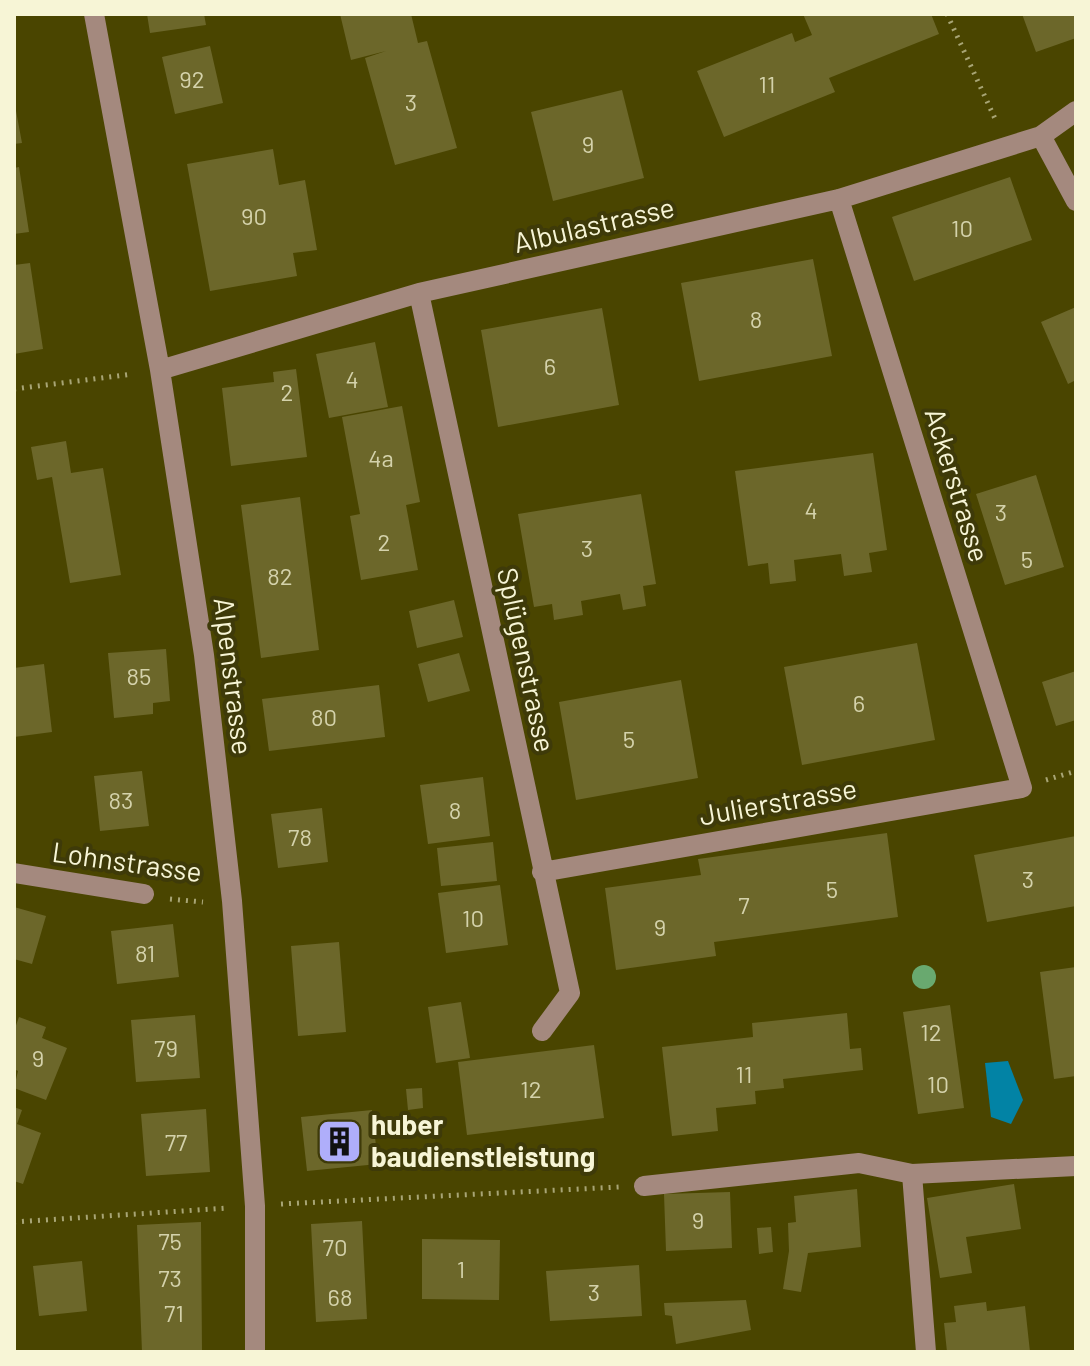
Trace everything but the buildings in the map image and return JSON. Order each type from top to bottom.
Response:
[{"type":"street","name":"Alpenstrasse","points":[[94,14],[160,370],[204,655],[232,901],[255,1206],[255,1352]]},
{"type":"street","name":"Albulastrasse","points":[[160,370],[419,293],[839,199],[1041,136],[1076,111]]},
{"type":"street","points":[[1041,136],[1076,201]]},
{"type":"street","name":"Ackerstrasse","points":[[839,199],[1022,788]]},
{"type":"street","name":"Splügenstrasse","points":[[419,293],[570,993],[542,1031]]},
{"type":"street","name":"Julierstrasse","points":[[542,872],[1022,788]]},
{"type":"street","name":"Lohnstrasse","points":[[14,873],[144,894]]},
{"type":"street","points":[[644,1186],[859,1163],[912,1174],[1076,1166]]},
{"type":"street","points":[[912,1174],[926,1352]]},
{"type":"path","points":[[947,14],[1008,146]]},
{"type":"path","points":[[14,389],[134,373]]},
{"type":"path","name":"Lohnstrasse","points":[[144,894],[181,900],[232,901]]},
{"type":"path","points":[[14,1222],[644,1186]]},
{"type":"water","points":[[1008,1061],[1023,1100],[1011,1124],[991,1117],[985,1063]]},
{"type":"place","name":"huber baudienstleistung","points":[[340,1141]]}]
